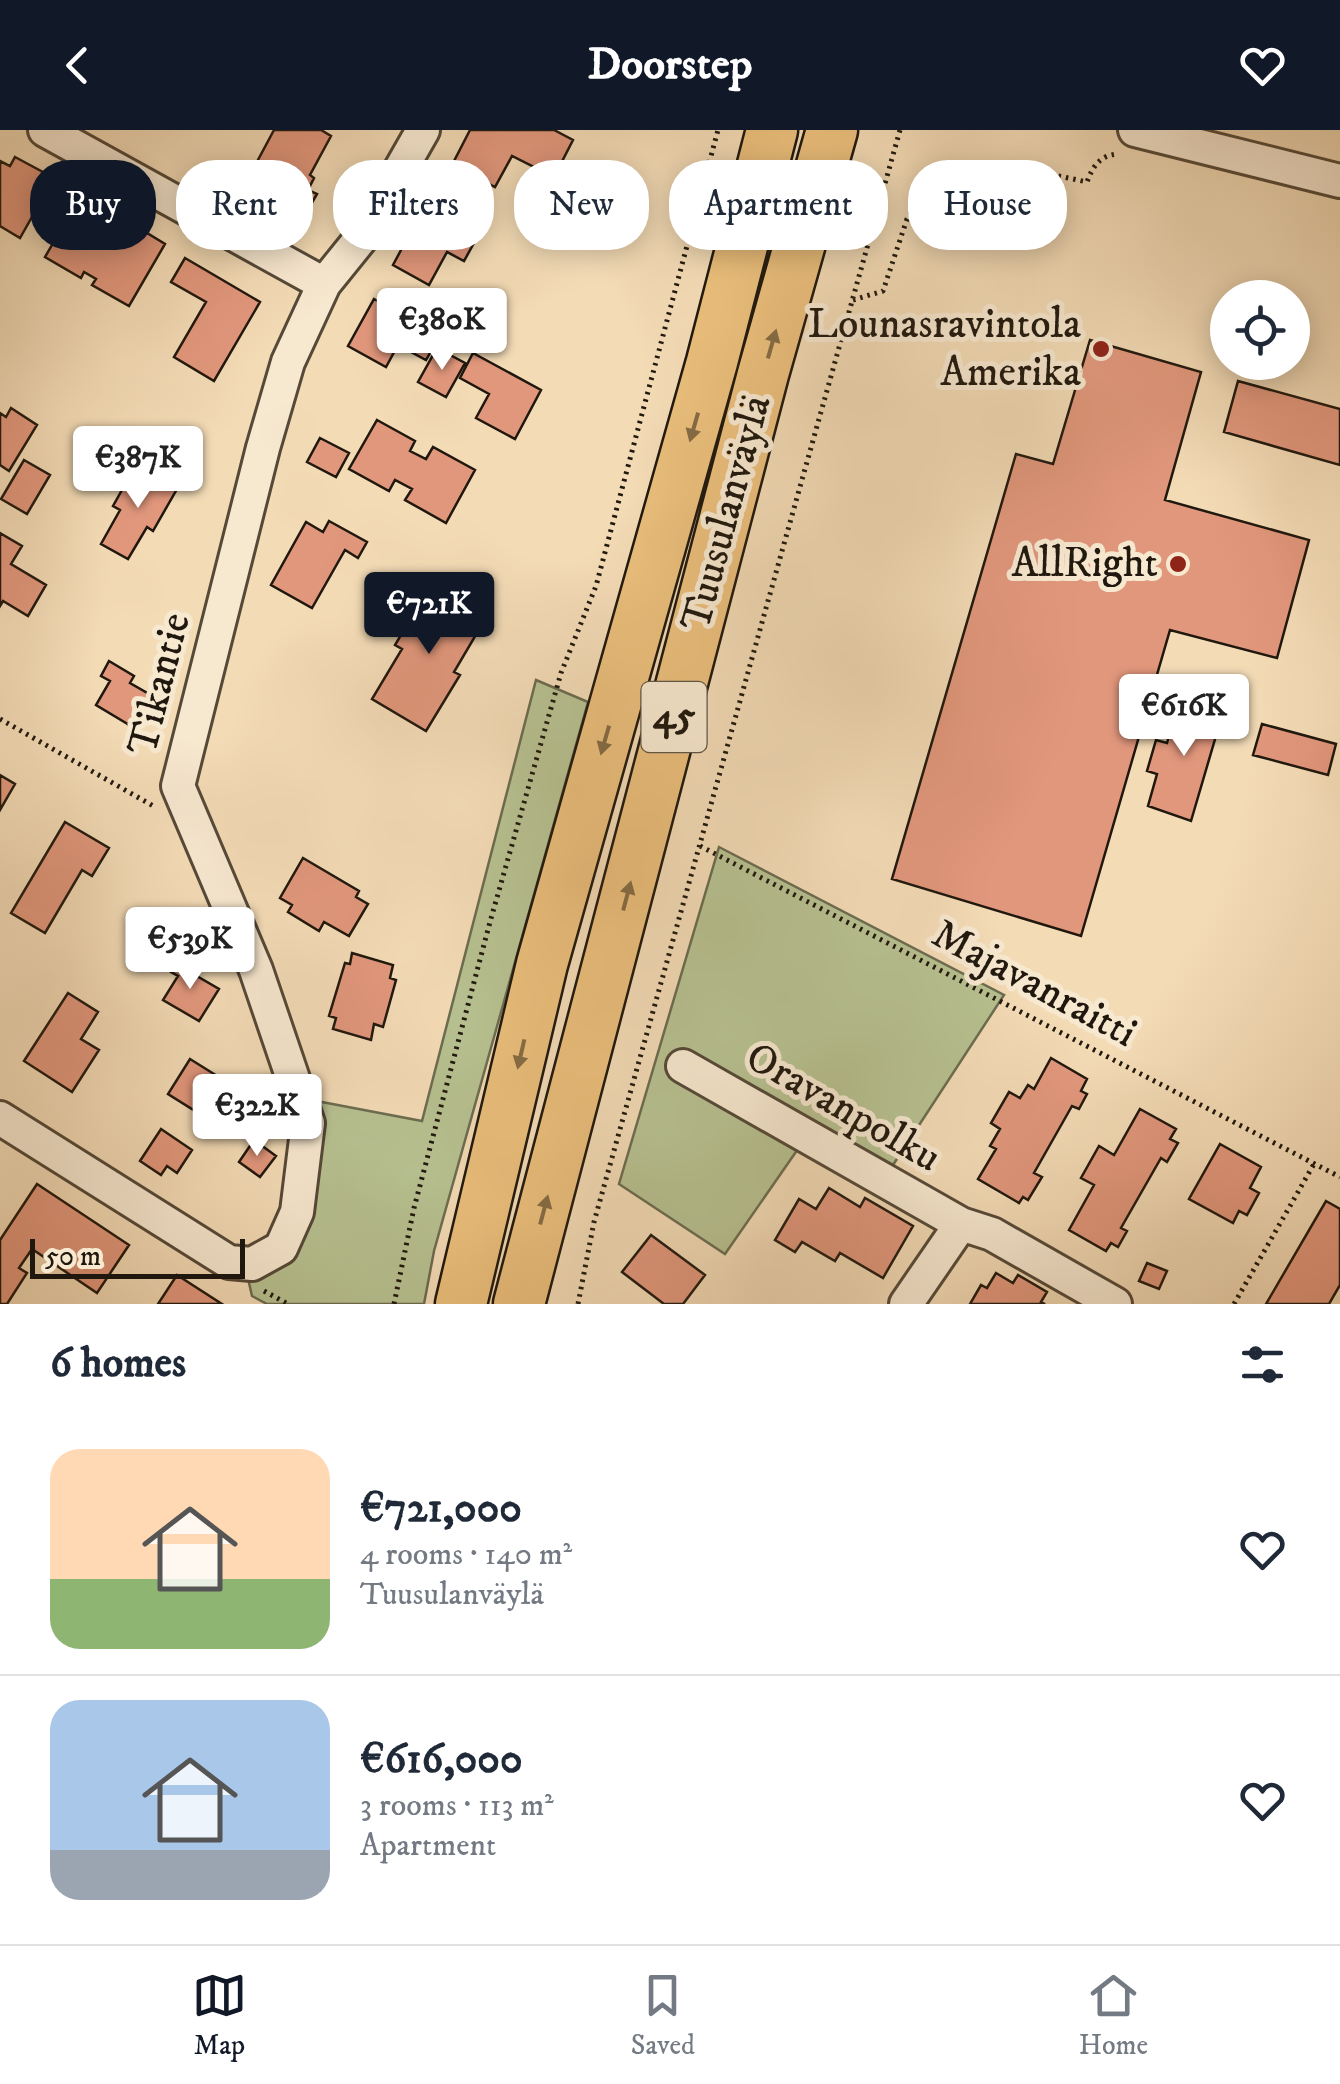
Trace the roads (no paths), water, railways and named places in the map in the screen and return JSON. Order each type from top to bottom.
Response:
[{"type":"main road","name":"Tuusulanväylä","points":[[461,1304],[542,964],[712,362],[772,130]]},
{"type":"main road","name":"Tuusulanväylä","points":[[519,1304],[832,130]]},
{"type":"street","name":"Tikantie","points":[[0,1118],[229,1262],[252,1264],[282,1248],[296,1212],[308,1124],[256,970],[178,786],[262,448],[288,362],[324,284],[362,237],[423,130]]},
{"type":"street","points":[[66,135],[324,284]]},
{"type":"street","points":[[1132,143],[1340,181]]},
{"type":"street","name":"Oravanpolku","points":[[683,1066],[960,1224],[992,1234],[1115,1304]]},
{"type":"street","points":[[906,1304],[960,1224]]},
{"type":"place","name":"Lounasravintola Amerika","points":[[1101,349]]},
{"type":"place","name":"AllRight","points":[[1178,564]]}]
